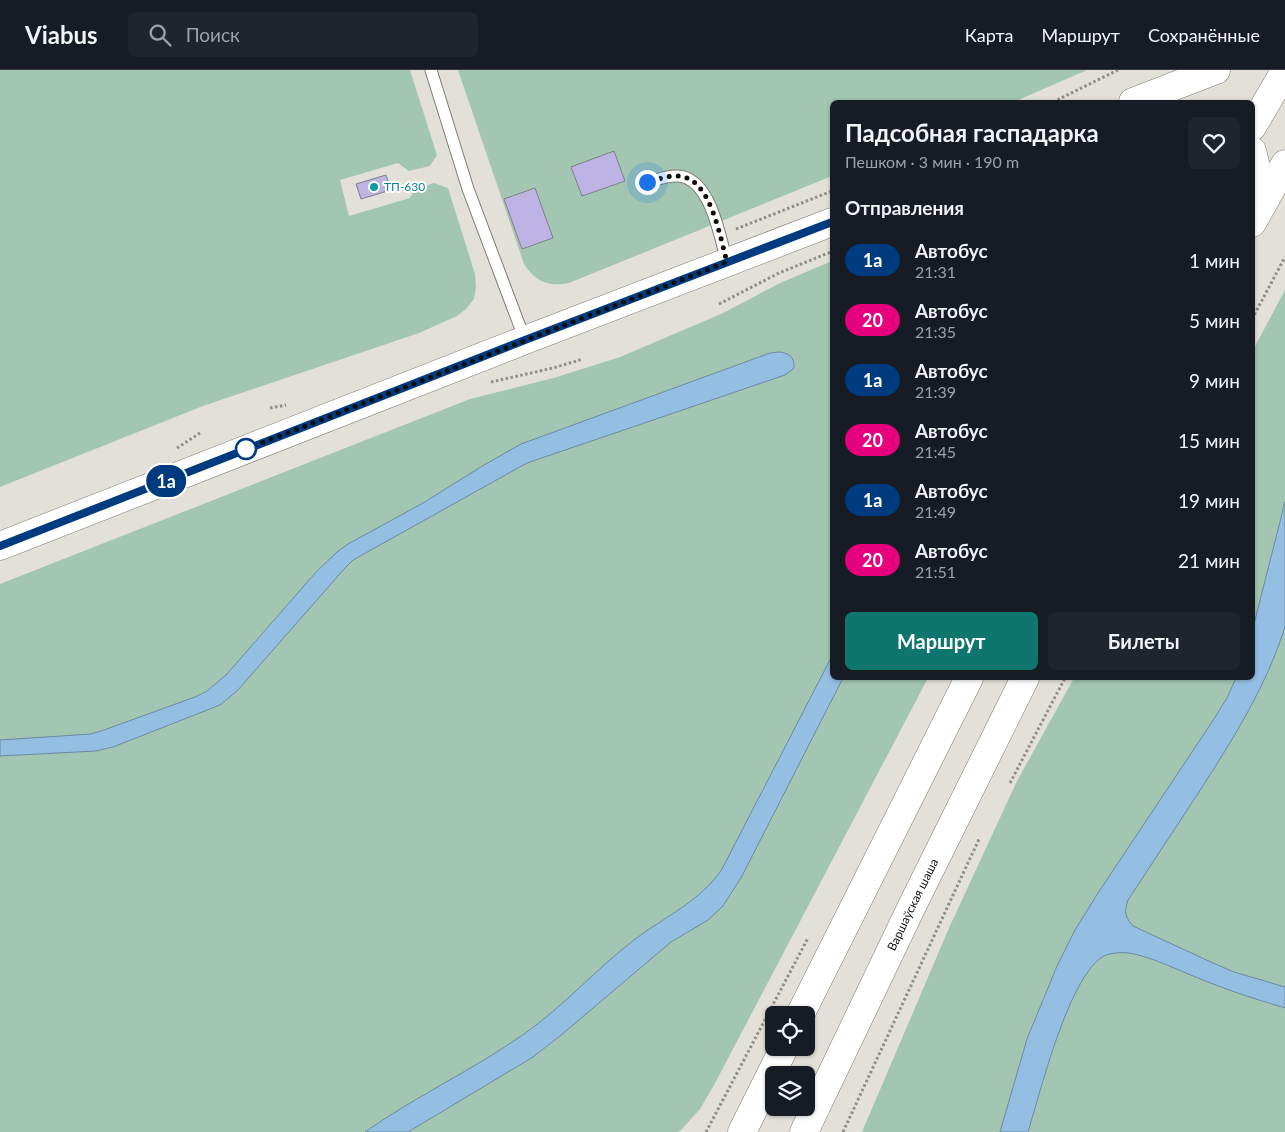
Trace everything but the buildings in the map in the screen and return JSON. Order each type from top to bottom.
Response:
[{"type":"main road","points":[[1137,100],[1216,70]]},
{"type":"main road","points":[[1255,122],[1285,71]]},
{"type":"main road","points":[[1255,163],[1259,180],[1255,219]]},
{"type":"main road","points":[[1255,219],[1285,164]]},
{"type":"main road","points":[[0,546],[830,223]]},
{"type":"main road","points":[[805,1006],[968,680]]},
{"type":"main road","name":"Варшаўская шаша","points":[[804,1132],[913,904],[1024,680]]},
{"type":"main road","points":[[742,1132],[780,1056]]},
{"type":"lane","points":[[431,70],[468,189],[525,340]]},
{"type":"lane","points":[[647,182],[679,176],[695,182],[709,199],[727,262]]},
{"type":"path","points":[[1060,100],[1118,70]]},
{"type":"path","points":[[719,304],[779,273],[830,252]]},
{"type":"path","points":[[1255,313],[1285,257]]},
{"type":"path","points":[[1010,783],[1064,680]]},
{"type":"path","points":[[843,1132],[980,837]]},
{"type":"path","points":[[706,1132],[812,930]]},
{"type":"green space","points":[[0,70],[410,70],[437,155],[430,166],[409,171],[398,163],[340,180],[349,216],[410,198],[415,189],[434,183],[448,188],[475,274],[474,299],[457,316],[419,333],[203,406],[0,487]]},
{"type":"green space","points":[[458,70],[1087,70],[1019,100],[830,100],[830,177],[569,283],[555,284],[543,282],[533,275],[524,264]]},
{"type":"green space","points":[[830,262],[830,680],[927,680],[714,1085],[700,1109],[681,1130],[678,1132],[0,1132],[0,584],[470,399],[557,377],[620,357],[721,314],[780,283]]},
{"type":"green space","points":[[1285,290],[1285,1132],[862,1132],[949,928],[1017,781],[1073,680],[1255,680],[1255,346]]},
{"type":"water","points":[[770,353],[786,353],[793,361],[794,368],[785,375],[527,463],[353,560],[237,691],[220,705],[113,747],[96,751],[0,756],[0,740],[91,734],[207,691],[227,674],[317,571],[348,544],[423,503],[521,444]]},
{"type":"water","points":[[1285,502],[1285,627],[1277,649],[1248,712],[1199,792],[1128,900],[1126,911],[1128,920],[1133,926],[1234,972],[1285,987],[1285,1008],[1230,990],[1142,956],[1123,953],[1104,956],[1091,967],[1079,986],[1068,1010],[1057,1036],[1028,1132],[1000,1132],[1027,1039],[1057,966],[1075,930],[1214,719],[1235,680],[1255,680],[1255,620]]},
{"type":"water","points":[[830,660],[830,680],[842,680],[742,876],[723,906],[708,920],[671,942],[533,1057],[408,1132],[365,1132],[505,1047],[539,1023],[634,940],[704,890],[722,869]]},
{"type":"bus line","name":"1а","points":[[0,546],[830,223]]},
{"type":"place","name":"ТП-630","points":[[374,187]]},
{"type":"route","points":[[246,449],[727,262],[709,199],[695,182],[679,176],[647,182]]}]
